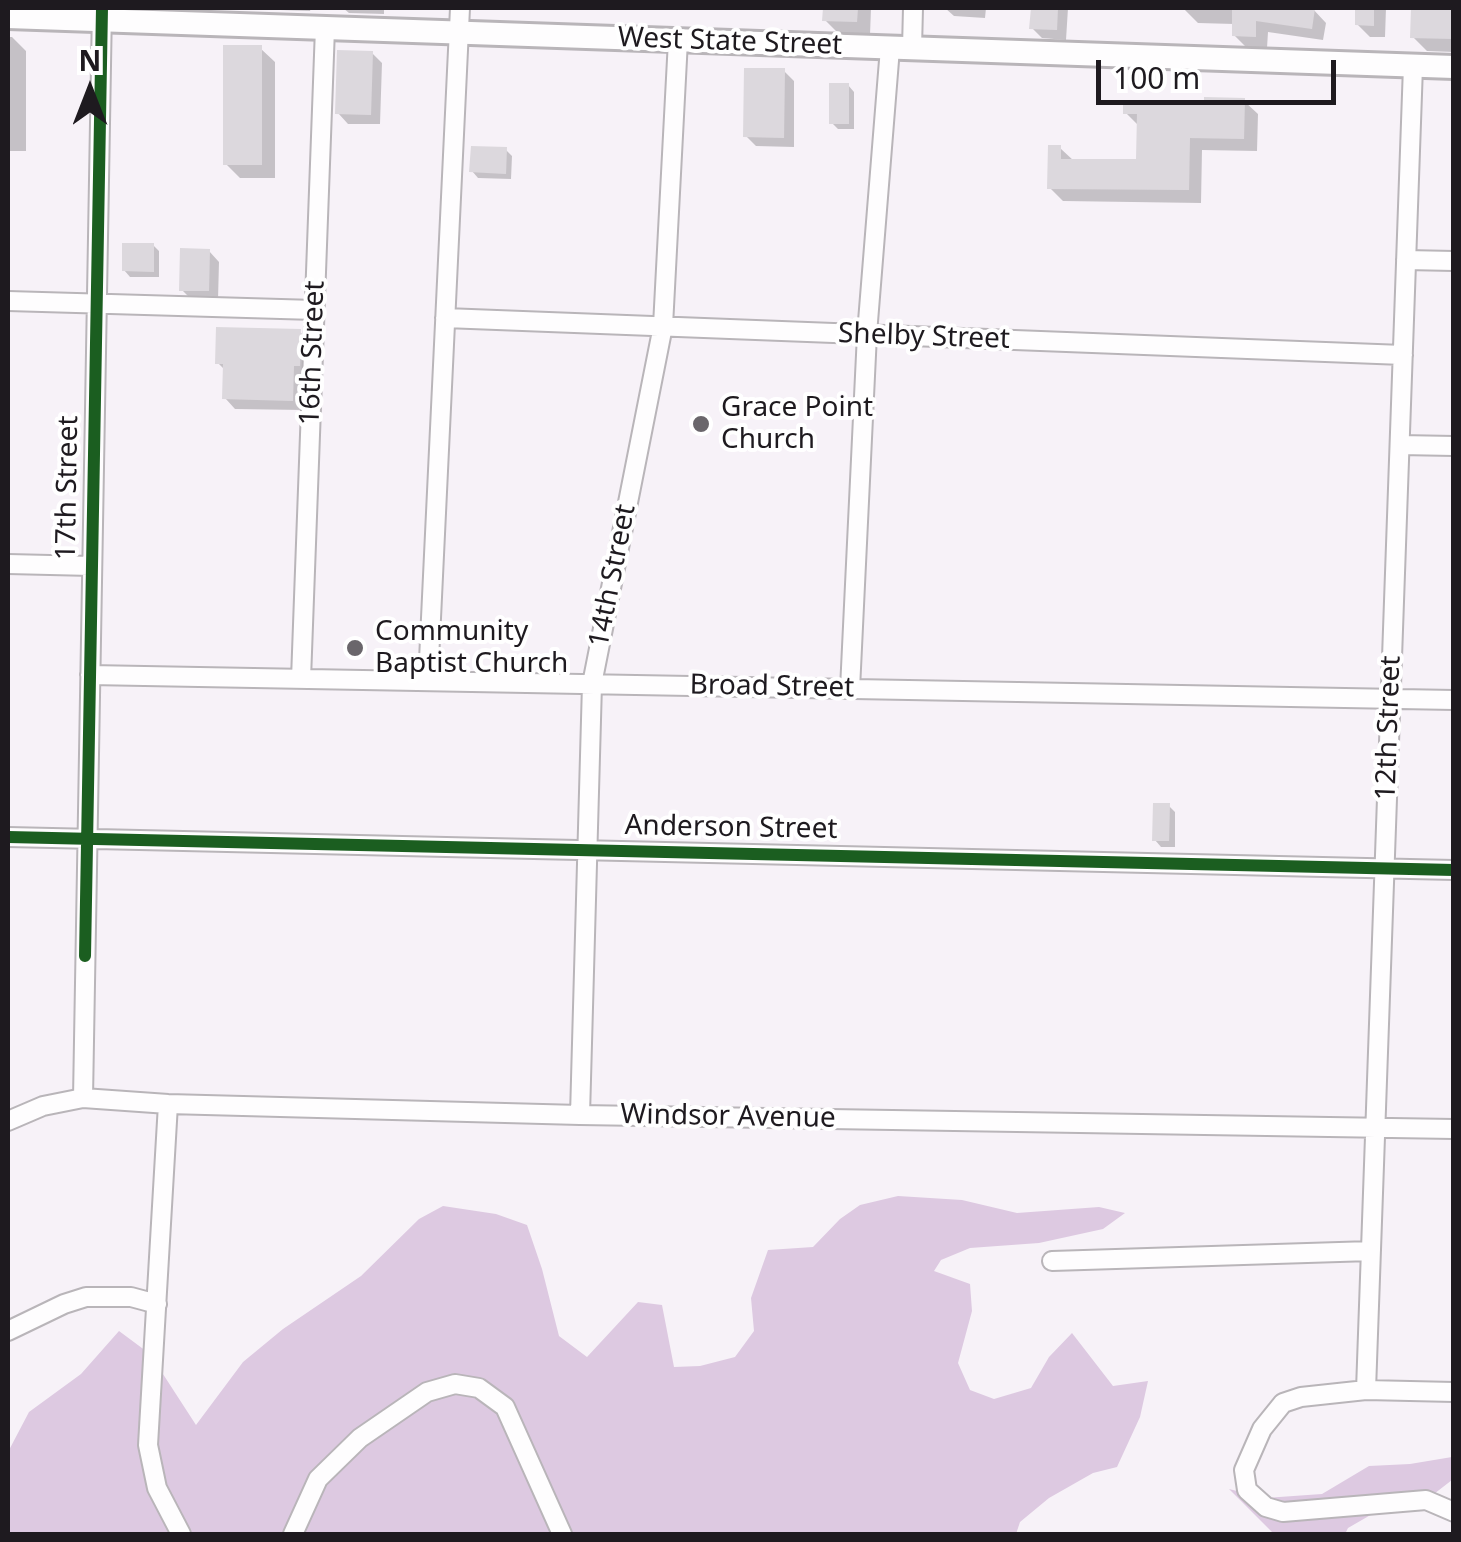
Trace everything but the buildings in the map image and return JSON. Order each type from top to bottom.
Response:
[{"type":"main road","name":"West State Street","points":[[8,17],[102,14],[325,28],[1454,67]]},
{"type":"street","points":[[428,681],[460,8]]},
{"type":"street","points":[[850,689],[868,334],[901,48],[913,8]]},
{"type":"street","name":"17th Street","points":[[83,1098],[102,14]]},
{"type":"street","name":"16th Street","points":[[301,678],[325,28]]},
{"type":"street","name":"14th Street","points":[[580,1115],[592,684],[663,326],[678,40]]},
{"type":"street","name":"12th Street","points":[[1366,1390],[1413,66]]},
{"type":"street","points":[[1406,260],[1454,261]]},
{"type":"street","points":[[8,301],[314,310]]},
{"type":"street","name":"Shelby Street","points":[[445,318],[1403,355]]},
{"type":"street","points":[[1400,445],[1454,446]]},
{"type":"street","points":[[8,564],[92,566]]},
{"type":"street","name":"Broad Street","points":[[90,674],[1454,700]]},
{"type":"street","name":"Anderson Street","points":[[8,837],[1454,870]]},
{"type":"street","name":"Windsor Avenue","points":[[8,1121],[43,1106],[83,1098],[168,1104],[580,1115],[1454,1129]]},
{"type":"street","points":[[168,1104],[148,1445],[157,1488],[181,1534]]},
{"type":"street","points":[[1052,1262],[1371,1251]]},
{"type":"street","points":[[8,1331],[86,1298],[131,1297],[157,1304]]},
{"type":"street","points":[[292,1534],[318,1478],[360,1438],[427,1392],[456,1384],[479,1388],[504,1407],[562,1534]]},
{"type":"street","points":[[1454,1392],[1366,1390],[1301,1397],[1282,1403],[1262,1429],[1244,1470],[1247,1490],[1266,1507],[1282,1512],[1426,1500],[1454,1512]]},
{"type":"shaded area","points":[[898,1196],[962,1200],[1017,1213],[1099,1207],[1125,1213],[1103,1229],[1039,1243],[970,1248],[941,1260],[934,1271],[970,1284],[972,1311],[958,1363],[970,1390],[994,1399],[1031,1388],[1049,1357],[1072,1333],[1113,1386],[1148,1381],[1140,1417],[1117,1467],[1093,1473],[1049,1498],[1020,1522],[1016,1534],[8,1534],[8,1452],[29,1412],[81,1374],[119,1331],[150,1354],[196,1425],[243,1362],[283,1329],[361,1276],[419,1219],[443,1206],[496,1214],[527,1225],[559,1336],[587,1357],[638,1302],[662,1305],[674,1367],[700,1366],[735,1357],[754,1331],[751,1298],[768,1250],[813,1247],[860,1205]]},
{"type":"shaded area","points":[[1452,1457],[1452,1480],[1421,1504],[1374,1513],[1348,1528],[1345,1534],[1274,1534],[1229,1489],[1265,1498],[1322,1494],[1369,1466]]},
{"type":"cycle path","points":[[85,956],[102,8]]},
{"type":"cycle path","points":[[8,837],[1454,870]]},
{"type":"place","name":"Grace Point Church","points":[[701,424]]},
{"type":"place","name":"Community Baptist Church","points":[[355,648]]}]
